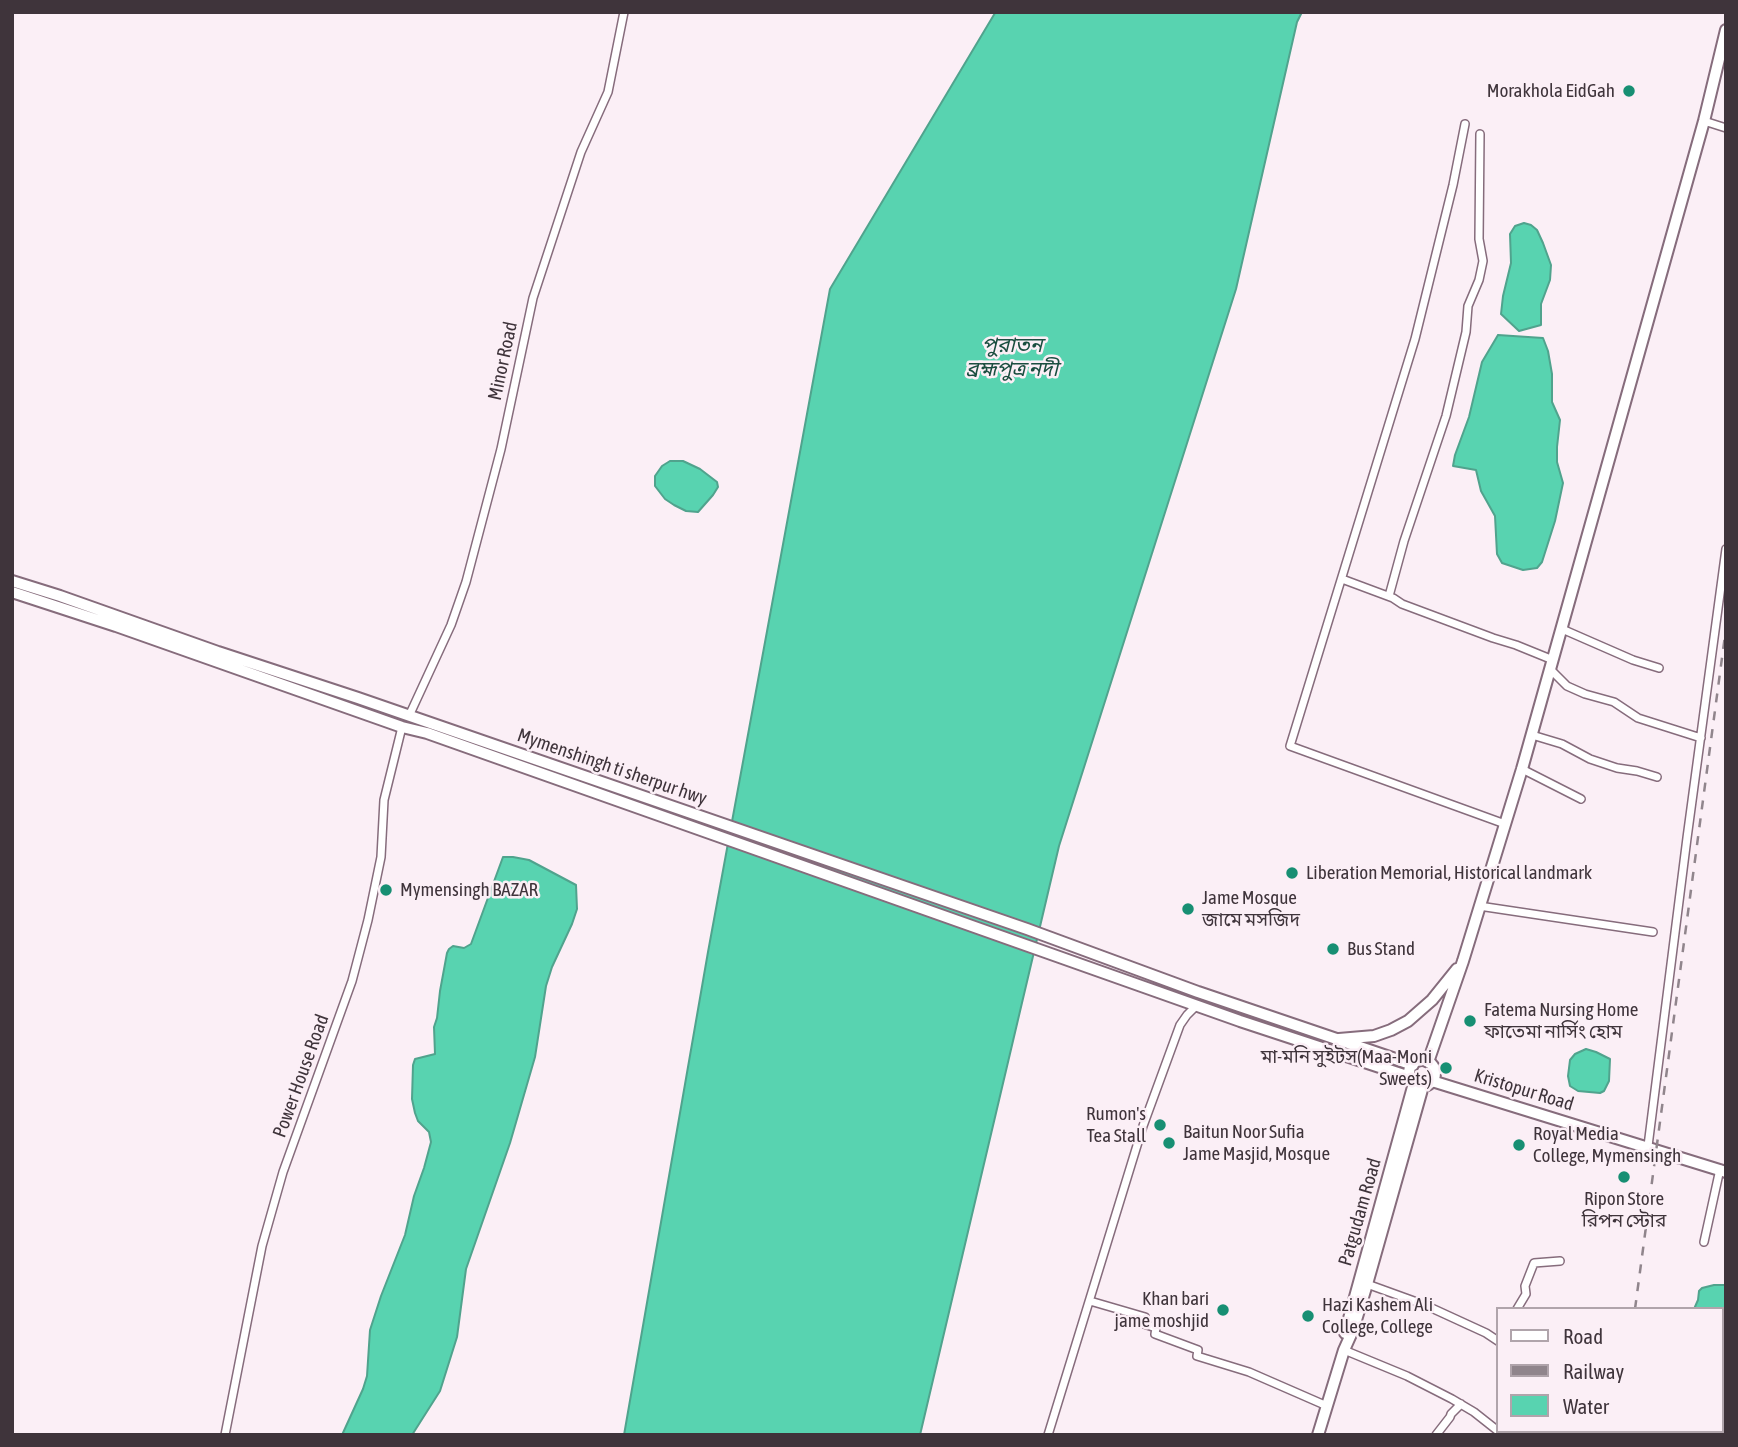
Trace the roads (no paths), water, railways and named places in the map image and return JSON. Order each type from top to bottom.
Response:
[{"type":"main road","points":[[1429,1062],[1532,735],[1704,121],[1726,30]]},
{"type":"main road","name":"Mymenshingh ti sherpur hwy","points":[[12,581],[409,716],[429,729],[1196,1000]]},
{"type":"main road","name":"Mymenshingh ti sherpur hwy","points":[[12,592],[402,727],[429,729]]},
{"type":"main road","points":[[1338,1039],[1374,1036],[1408,1021],[1432,1000],[1463,961]]},
{"type":"main road","points":[[1196,1000],[1338,1039],[1413,1065]]},
{"type":"main road","name":"Kristopur Road","points":[[1196,1000],[1240,1021],[1420,1082],[1648,1146],[1723,1170]]},
{"type":"main road","points":[[1420,1061],[1429,1062],[1435,1073],[1420,1082],[1410,1071],[1413,1065],[1420,1061]]},
{"type":"main road","name":"Patgudam Road","points":[[1318,1435],[1367,1284],[1420,1082]]},
{"type":"main road","name":"Patgudam Road","points":[[1344,1350],[1346,1328],[1420,1082]]},
{"type":"street","name":"Minor Road","points":[[409,716],[451,625],[466,582],[501,449],[533,298],[580,152],[608,92],[624,12]]},
{"type":"street","points":[[1704,121],[1726,128]]},
{"type":"street","points":[[1465,124],[1415,339],[1290,746],[1505,824]]},
{"type":"street","points":[[1388,596],[1447,416],[1466,332],[1468,306],[1479,280],[1483,261],[1479,239],[1480,134]]},
{"type":"street","points":[[1648,1146],[1726,549]]},
{"type":"street","points":[[1342,579],[1516,645],[1552,664],[1567,686],[1614,702],[1638,718],[1701,738]]},
{"type":"street","points":[[1562,629],[1633,660],[1659,667]]},
{"type":"street","name":"Power House Road","points":[[225,1435],[262,1246],[283,1172],[352,981],[369,920],[381,857],[384,800],[402,727]]},
{"type":"street","points":[[1532,735],[1562,744],[1590,759],[1657,778]]},
{"type":"street","points":[[1522,769],[1581,799]]},
{"type":"street","points":[[1479,906],[1653,932]]},
{"type":"street","points":[[1048,1435],[1143,1126],[1180,1025],[1196,1000]]},
{"type":"street","points":[[1704,1242],[1723,1170]]},
{"type":"street","points":[[1518,1307],[1526,1294],[1525,1286],[1534,1263],[1560,1261]]},
{"type":"street","points":[[1367,1284],[1424,1305],[1496,1340]]},
{"type":"street","points":[[1090,1301],[1145,1317],[1144,1324],[1156,1328],[1155,1334],[1198,1350],[1197,1356],[1249,1372],[1327,1406]]},
{"type":"street","points":[[1344,1350],[1407,1376],[1461,1404],[1496,1429]]},
{"type":"street","points":[[1436,1435],[1461,1404]]},
{"type":"water","name":"পুরাতন ব্রহ্মপুত্র নদী","points":[[1302,12],[1297,22],[1236,289],[1059,846],[920,1435],[624,1435],[708,952],[830,289],[995,13]]},
{"type":"water","points":[[1524,223],[1537,230],[1551,265],[1550,280],[1541,304],[1541,325],[1519,331],[1501,314],[1511,263],[1510,234],[1515,226]]},
{"type":"water","points":[[1498,335],[1543,338],[1552,374],[1552,402],[1560,420],[1557,462],[1563,483],[1555,521],[1542,562],[1537,568],[1523,570],[1502,563],[1497,554],[1495,516],[1481,491],[1476,470],[1453,466],[1469,417],[1482,362]]},
{"type":"water","points":[[670,461],[683,461],[700,469],[717,482],[718,487],[713,495],[698,512],[686,511],[674,505],[665,499],[655,486],[655,476],[662,466]]},
{"type":"water","points":[[503,857],[529,860],[576,885],[577,909],[546,986],[535,1057],[510,1143],[466,1269],[457,1337],[440,1391],[412,1435],[342,1435],[367,1376],[370,1330],[405,1235],[431,1142],[429,1132],[418,1121],[415,1113],[412,1099],[413,1065],[415,1059],[435,1054],[434,1027],[447,953],[453,946],[464,948],[471,944]]},
{"type":"water","points":[[1586,1049],[1610,1059],[1609,1081],[1600,1093],[1578,1091],[1570,1086],[1570,1060],[1575,1054]]},
{"type":"water","points":[[1726,1285],[1724,1374],[1724,1307],[1695,1307],[1702,1288]]},
{"type":"railway","points":[[1635,1307],[1726,628]]},
{"type":"railway","points":[[1724,1404],[1726,1398]]},
{"type":"place","name":"Morakhola EidGah","points":[[1629,91]]},
{"type":"place","name":"Liberation Memorial, Historical landmark","points":[[1292,873]]},
{"type":"place","name":"Mymensingh BAZAR","points":[[386,890]]},
{"type":"place","name":"Jame Mosque জামে মসজিদ","points":[[1188,909]]},
{"type":"place","name":"Bus Stand","points":[[1333,949]]},
{"type":"place","name":"Fatema Nursing Home ফাতেমা নার্সিং হোম","points":[[1470,1021]]},
{"type":"place","name":"মা-মনি সুইটস(Maa-Moni Sweets)","points":[[1446,1068]]},
{"type":"place","name":"Rumon's Tea Stall","points":[[1160,1125]]},
{"type":"place","name":"Baitun Noor Sufia Jame Masjid, Mosque","points":[[1169,1143]]},
{"type":"place","name":"Royal Media College, Mymensingh","points":[[1519,1145]]},
{"type":"place","name":"Ripon Store রিপন স্টোর","points":[[1624,1177]]},
{"type":"place","name":"Khan bari jame moshjid","points":[[1223,1310]]},
{"type":"place","name":"Hazi Kashem Ali College, College","points":[[1308,1316]]}]
